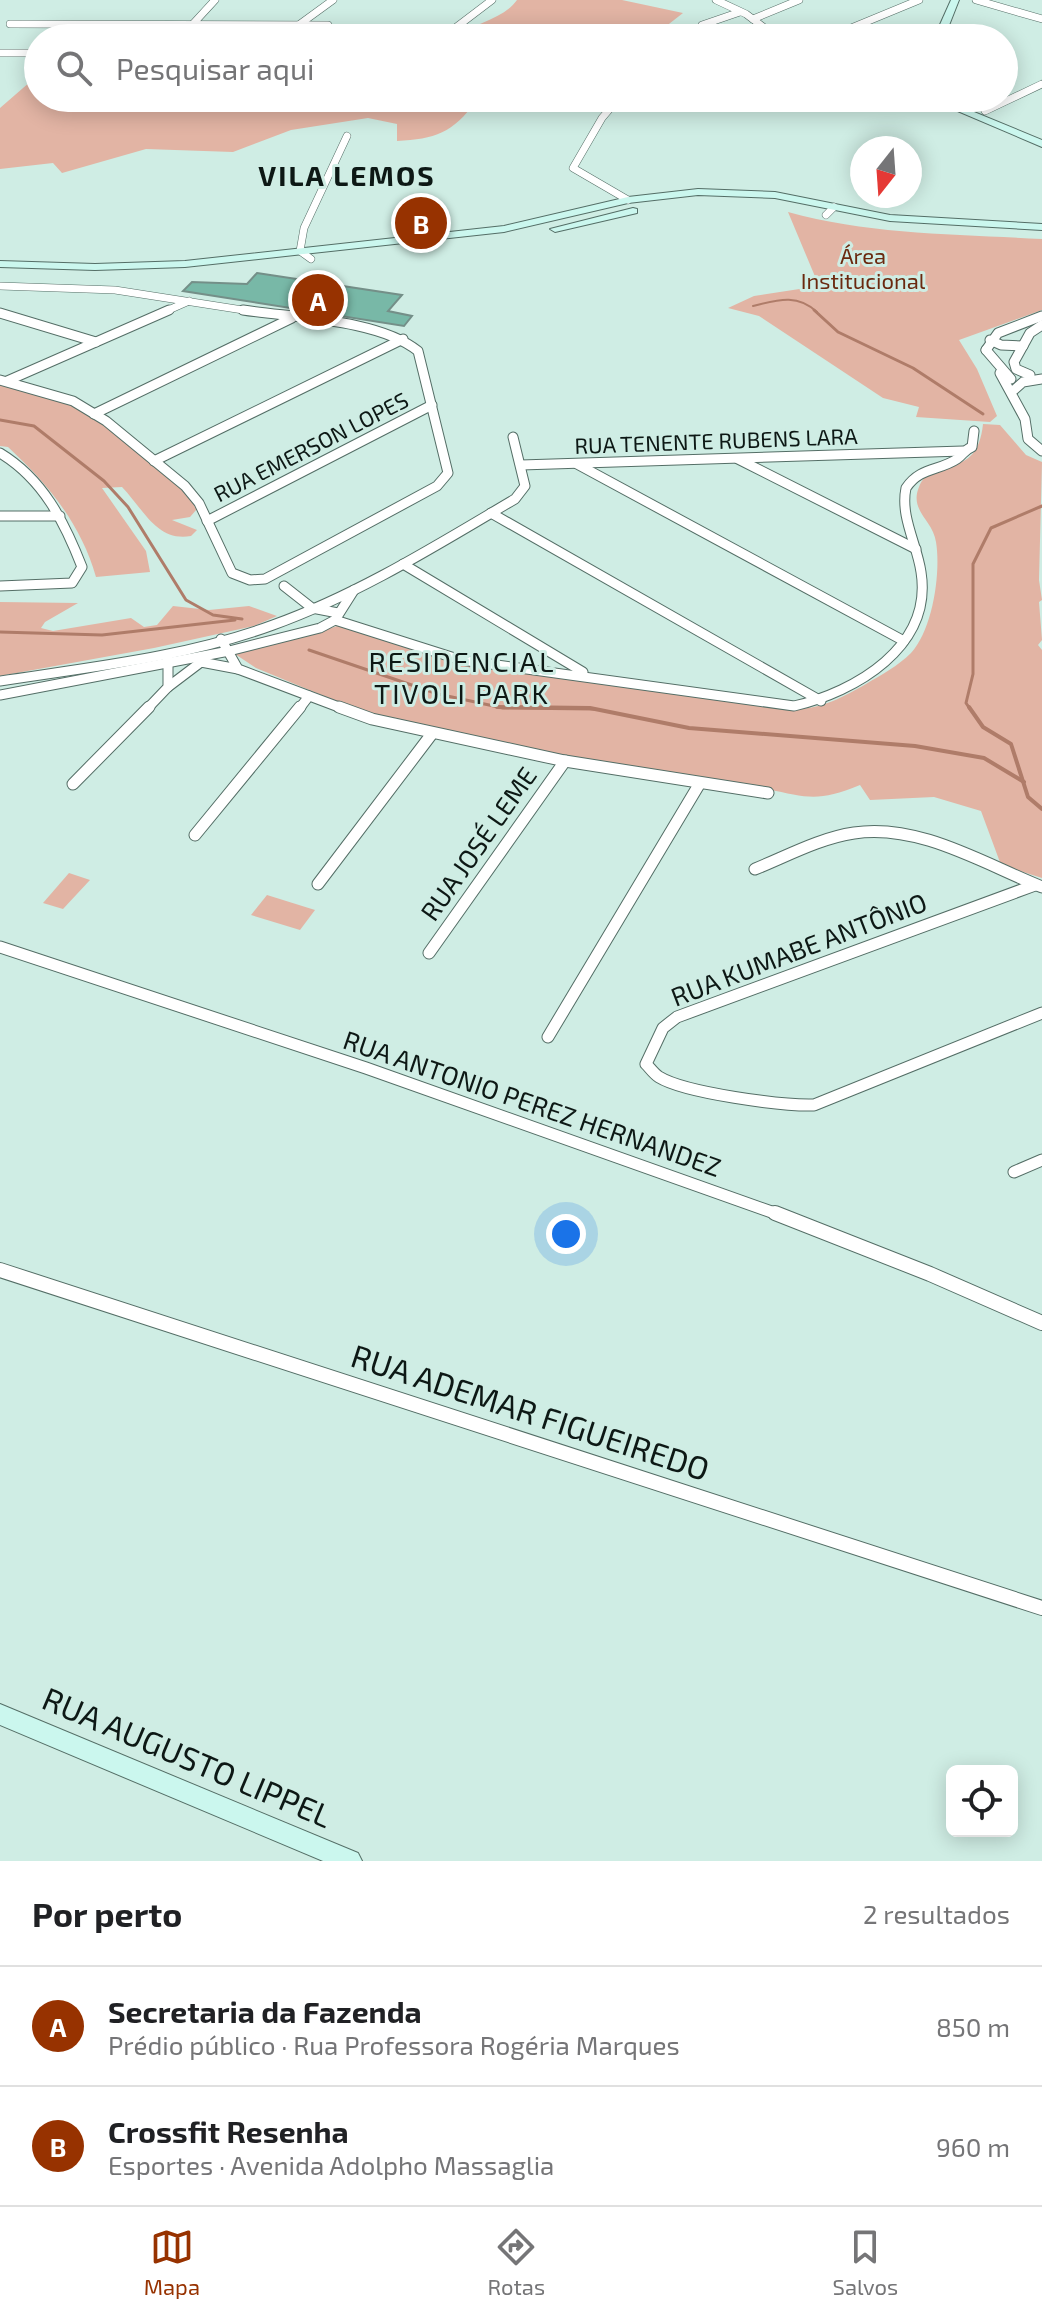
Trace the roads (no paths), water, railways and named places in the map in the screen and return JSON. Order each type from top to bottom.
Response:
[{"type":"main road","points":[[945,24],[955,0]]},
{"type":"main road","points":[[965,112],[1042,144]]},
{"type":"main road","points":[[0,264],[145,267],[504,229],[628,200],[717,191],[775,195],[830,211],[917,229],[1042,236]]},
{"type":"main road","points":[[0,274],[143,278],[488,241],[657,206],[723,201],[890,218],[1042,227]]},
{"type":"main road","points":[[608,205],[620,213]]},
{"type":"main road","name":"RUA AUGUSTO LIPPEL","points":[[0,1714],[350,1861]]},
{"type":"street","points":[[10,24],[194,24],[215,0]]},
{"type":"street","points":[[300,24],[333,0]]},
{"type":"street","points":[[460,24],[492,0]]},
{"type":"street","points":[[716,0],[760,24]]},
{"type":"street","points":[[753,19],[799,0]]},
{"type":"street","points":[[862,24],[919,0]]},
{"type":"street","points":[[976,0],[1042,19]]},
{"type":"street","points":[[705,24],[740,12]]},
{"type":"street","points":[[0,53],[24,53]]},
{"type":"street","points":[[1018,95],[1042,84]]},
{"type":"street","points":[[607,112],[573,168],[628,200]]},
{"type":"street","points":[[311,259],[300,251],[304,228],[347,136]]},
{"type":"street","points":[[0,286],[75,287],[191,301],[380,331],[403,339],[418,351],[448,473],[445,480],[265,579],[250,580],[232,573],[199,503],[185,486],[154,461],[73,401],[3,381]]},
{"type":"street","points":[[3,381],[191,301]]},
{"type":"street","points":[[0,313],[96,342]]},
{"type":"street","points":[[986,350],[990,340],[998,333],[1042,316]]},
{"type":"street","points":[[94,414],[293,318]]},
{"type":"street","points":[[1014,390],[1028,380],[1030,371],[1023,346],[1030,333],[1042,325]]},
{"type":"street","points":[[154,461],[384,351],[403,339]]},
{"type":"street","points":[[990,340],[1001,345],[1023,346]]},
{"type":"street","points":[[986,350],[1025,419],[1028,439],[1042,451]]},
{"type":"street","points":[[986,350],[1005,368],[1016,404]]},
{"type":"street","points":[[384,351],[418,351]]},
{"type":"street","name":"RUA EMERSON LOPES","points":[[207,521],[432,405]]},
{"type":"street","points":[[284,586],[312,608],[338,613],[408,645],[461,660],[587,674],[794,706],[822,701],[884,666],[904,641],[919,606],[922,580],[904,503],[907,487],[931,468],[958,459],[963,451],[972,447],[974,431]]},
{"type":"street","points":[[0,703],[5,694],[168,657],[272,626],[403,564],[515,499],[525,486],[513,437]]},
{"type":"street","name":"RUA TENENTE RUBENS LARA","points":[[521,465],[963,451]]},
{"type":"street","points":[[0,453],[24,470],[60,516],[82,567],[72,583],[0,586]]},
{"type":"street","points":[[912,453],[931,468]]},
{"type":"street","points":[[735,458],[916,549]]},
{"type":"street","points":[[576,463],[904,641]]},
{"type":"street","points":[[491,513],[822,701]]},
{"type":"street","points":[[0,516],[60,516]]},
{"type":"street","points":[[403,564],[587,674]]},
{"type":"street","points":[[0,681],[229,651],[320,628],[338,613],[359,585]]},
{"type":"street","points":[[221,639],[238,669]]},
{"type":"street","points":[[535,670],[548,651]]},
{"type":"street","points":[[168,657],[168,687]]},
{"type":"street","points":[[73,784],[168,687],[201,662],[238,669],[372,719],[431,735],[565,761],[768,793]]},
{"type":"street","points":[[777,703],[795,686]]},
{"type":"street","points":[[195,835],[309,696]]},
{"type":"street","points":[[318,884],[431,735]]},
{"type":"street","name":"RUA JOSÉ LEME","points":[[429,953],[565,761]]},
{"type":"street","points":[[548,1037],[700,783]]},
{"type":"street","points":[[755,869],[851,833],[878,831],[925,838],[1038,886]]},
{"type":"street","points":[[995,870],[1004,886],[996,899]]},
{"type":"street","name":"RUA KUMABE ANTÔNIO","points":[[1038,886],[677,1017],[663,1028],[647,1060],[649,1069],[677,1084],[804,1107],[1042,1013]]},
{"type":"street","name":"RUA ANTONIO PEREZ HERNANDEZ","points":[[0,947],[197,1010],[794,1219],[940,1276],[1042,1323]]},
{"type":"street","points":[[1014,1172],[1042,1160]]},
{"type":"street","name":"RUA ADEMAR FIGUEIREDO","points":[[0,1270],[1042,1608]]},
{"type":"waterway","points":[[753,306],[794,300],[817,312]]},
{"type":"waterway","points":[[814,310],[838,332],[913,368],[983,414]]},
{"type":"waterway","points":[[0,420],[34,426],[104,481],[128,507],[186,600],[213,615],[242,619]]},
{"type":"waterway","points":[[970,709],[966,703],[973,674],[973,564],[991,528],[1042,506]]},
{"type":"waterway","points":[[0,632],[102,635],[235,620]]},
{"type":"waterway","points":[[309,650],[438,694],[498,707]]},
{"type":"waterway","points":[[498,707],[590,708],[689,728],[915,746],[984,758],[1023,781]]},
{"type":"waterway","points":[[498,707],[594,709]]},
{"type":"waterway","points":[[969,707],[983,727],[1011,744],[1023,781]]},
{"type":"waterway","points":[[1023,781],[1028,797],[1042,809]]},
{"type":"place","name":"Crossfit Resenha","points":[[421,223]]},
{"type":"place","name":"Secretaria da Fazenda","points":[[318,300]]},
{"type":"district","name":"VILA LEMOS","points":[[347,176]]},
{"type":"district","name":"RESIDENCIAL TIVOLI PARK","points":[[462,678]]},
{"type":"park label","name":"Área Institucional","points":[[863,268]]}]
